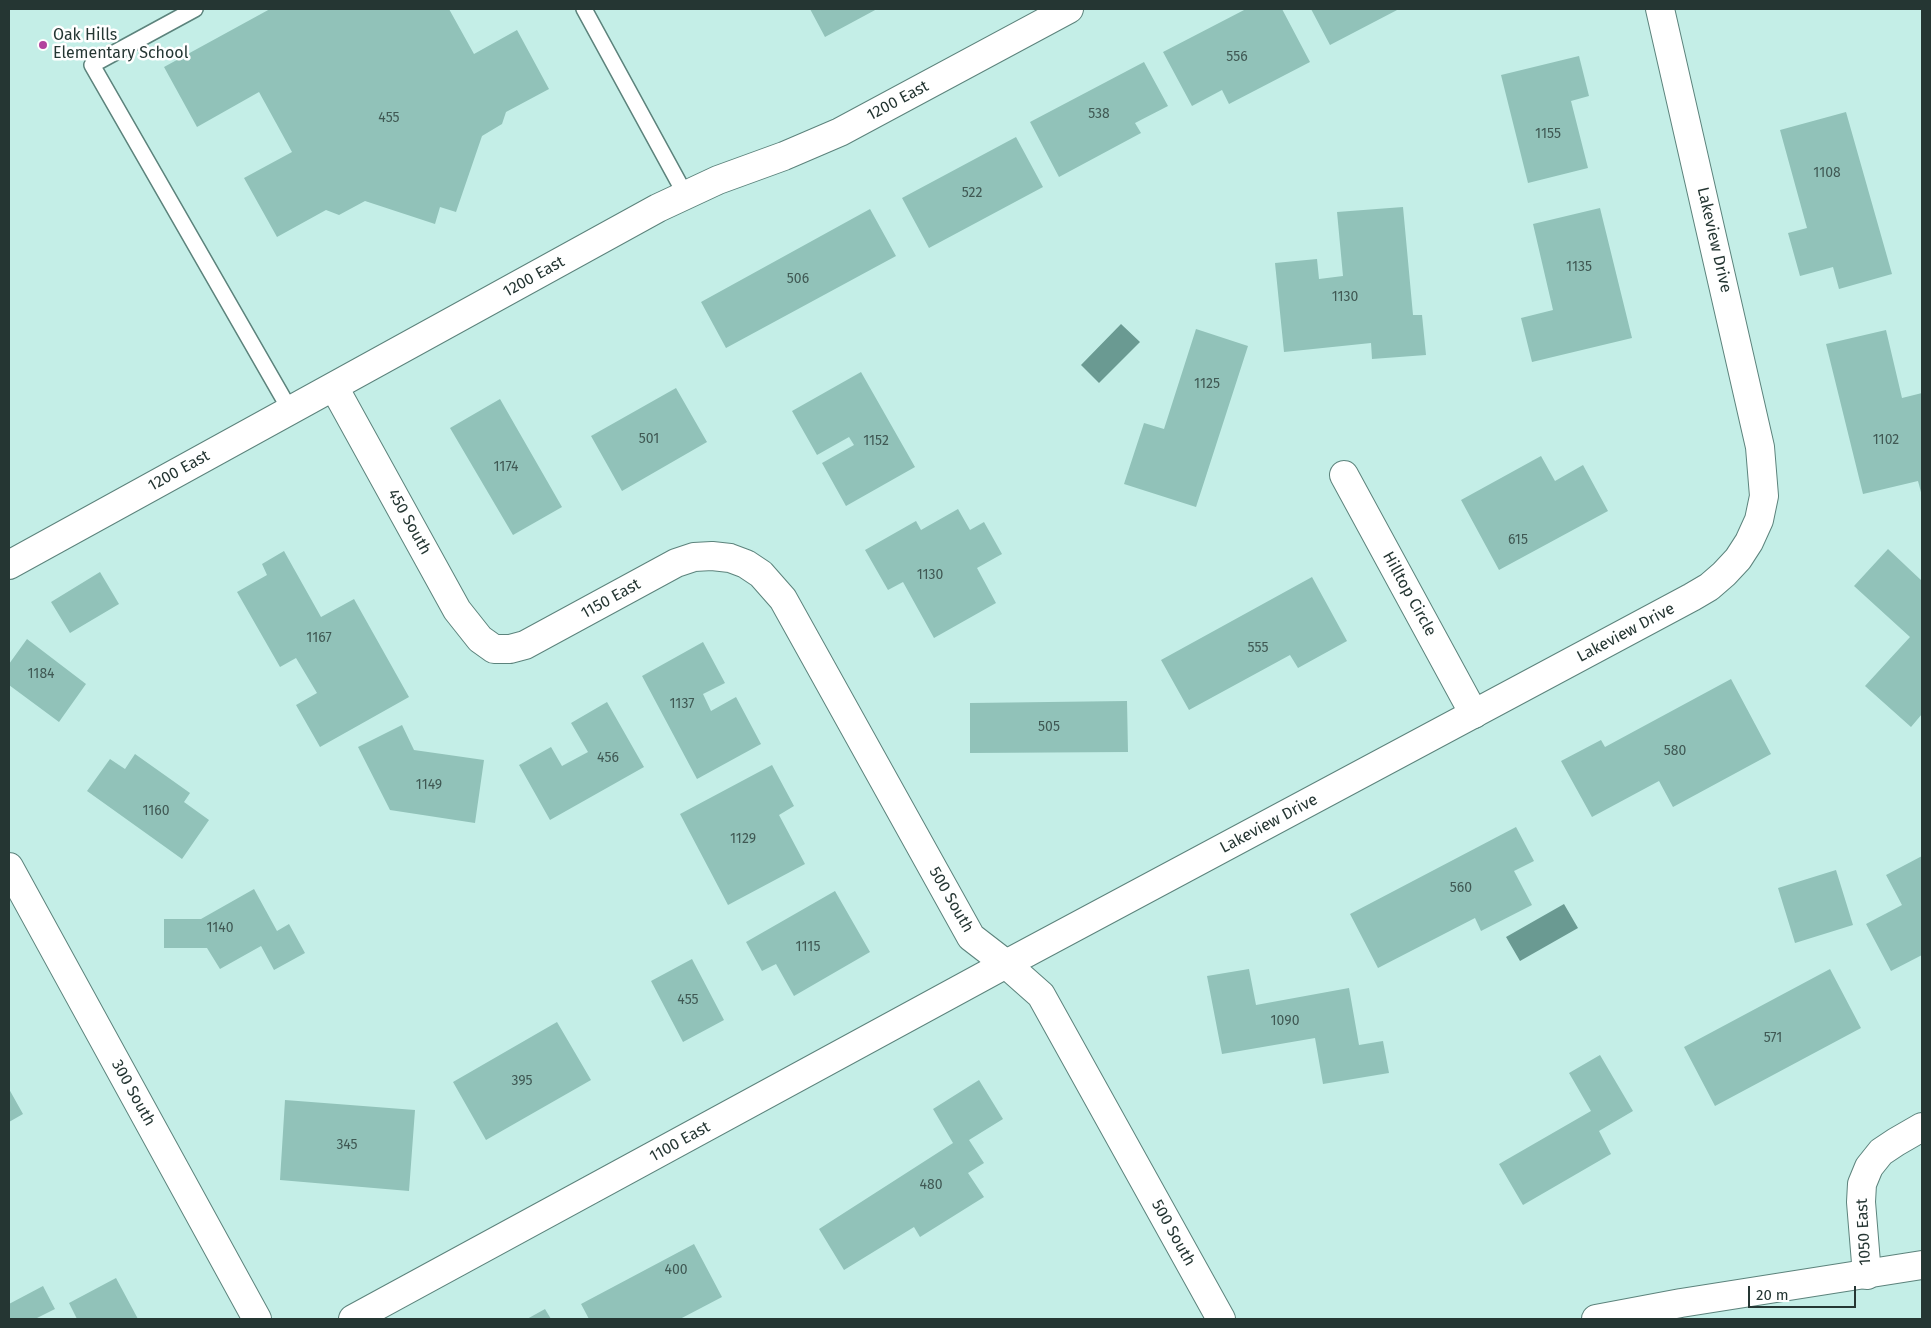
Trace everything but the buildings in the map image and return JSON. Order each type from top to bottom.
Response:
[{"type":"street","name":"1200 East","points":[[9,565],[685,194],[802,149],[840,132],[1069,9]]},
{"type":"street","name":"Lakeview Drive","points":[[1006,964],[1709,587],[1738,559],[1749,542],[1759,520],[1764,496],[1760,447],[1660,9]]},
{"type":"street","name":"450 South","points":[[334,386],[457,610],[480,639],[494,649]]},
{"type":"street","name":"Hilltop Circle","points":[[1344,475],[1474,714]]},
{"type":"street","name":"1150 East","points":[[494,649],[510,649],[542,637],[676,563],[712,556],[730,558]]},
{"type":"street","name":"500 South","points":[[730,558],[746,564],[761,574],[783,599],[971,937],[1006,964],[1041,995],[1221,1319]]},
{"type":"street","name":"300 South","points":[[9,867],[257,1319]]},
{"type":"street","name":"1100 East","points":[[352,1319],[1006,964]]},
{"type":"street","name":"1050 East","points":[[1867,1275],[1861,1202],[1862,1184],[1869,1167],[1881,1152],[1922,1127]]},
{"type":"street","points":[[1596,1319],[1681,1303],[1922,1265]]},
{"type":"lane","points":[[195,9],[92,65],[290,410]]},
{"type":"lane","points":[[584,9],[685,194]]},
{"type":"shaded area","points":[[1121,324],[1140,342],[1099,383],[1081,365]]},
{"type":"shaded area","points":[[1564,904],[1578,928],[1520,961],[1506,937]]},
{"type":"place","name":"Oak Hills Elementary School","points":[[43,45]]}]
